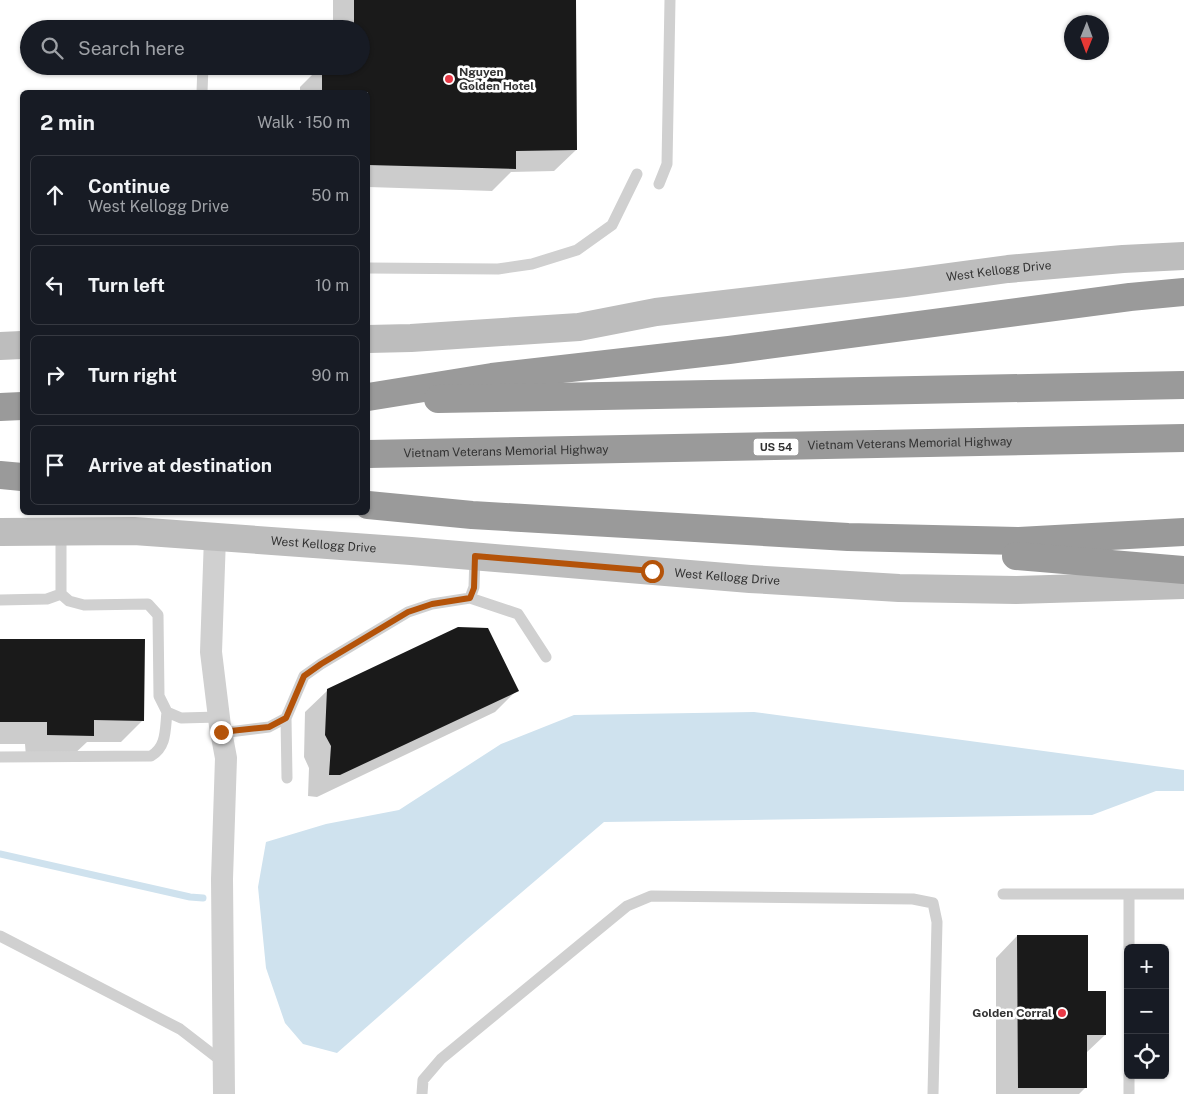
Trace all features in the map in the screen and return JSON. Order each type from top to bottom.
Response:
[{"type":"highway","points":[[370,399],[492,377],[729,350],[1130,297],[1184,292]]},
{"type":"highway","points":[[370,399],[520,398],[1184,385]]},
{"type":"highway","points":[[0,407],[20,406]]},
{"type":"highway","name":"Vietnam Veterans Memorial Highway","points":[[370,454],[1184,438]]},
{"type":"highway","points":[[0,459],[20,459]]},
{"type":"highway","points":[[0,476],[20,477]]},
{"type":"highway","points":[[370,505],[472,514],[848,537],[1019,542],[1184,532]]},
{"type":"highway","points":[[848,537],[947,550],[1184,570]]},
{"type":"main road","name":"West Kellogg Drive","points":[[370,339],[579,327],[656,312],[1008,269],[1123,259],[1184,256]]},
{"type":"main road","points":[[0,346],[20,345]]},
{"type":"main road","name":"West Kellogg Drive","points":[[0,532],[134,531],[475,556],[750,579],[899,588],[1016,590],[1184,585]]},
{"type":"street","points":[[215,537],[211,652],[226,758],[222,879],[224,1094]]},
{"type":"lane","points":[[659,184],[667,164],[670,0]]},
{"type":"lane","points":[[202,90],[203,75]]},
{"type":"lane","points":[[370,268],[498,269],[532,264],[577,250],[612,225],[637,174]]},
{"type":"lane","points":[[0,757],[151,756],[159,752],[164,741],[167,712],[159,696],[158,615],[148,604],[84,606],[69,601],[61,594],[61,532]]},
{"type":"lane","points":[[470,598],[474,588],[475,556]]},
{"type":"lane","points":[[0,600],[47,599],[61,594]]},
{"type":"lane","points":[[287,778],[286,718],[304,676],[408,612],[432,604],[470,598],[518,614],[546,657]]},
{"type":"lane","points":[[167,712],[181,718],[220,725],[269,727],[286,718]]},
{"type":"lane","points":[[1004,894],[1184,894]]},
{"type":"lane","points":[[1129,894],[1129,944]]},
{"type":"lane","points":[[422,1094],[423,1080],[441,1059],[626,906],[650,896],[913,899],[933,903],[937,922],[933,1094]]},
{"type":"lane","points":[[0,936],[180,1029],[224,1063]]},
{"type":"lane","points":[[1129,1079],[1129,1094]]},
{"type":"water","points":[[754,712],[1184,770],[1184,791],[1156,791],[1092,815],[604,822],[337,1053],[303,1044],[285,1023],[266,968],[258,887],[266,842],[326,824],[399,810],[501,744],[574,715]]},
{"type":"building","name":"Nguyen Golden Hotel","points":[[354,0],[576,0],[577,150],[516,151],[516,169],[370,165],[370,90],[322,90],[322,75],[370,75],[370,20],[354,20]]},
{"type":"building","points":[[458,627],[488,628],[519,691],[340,775],[329,775],[331,746],[325,735],[327,689]]},
{"type":"building","points":[[0,639],[145,639],[144,721],[94,720],[94,736],[47,735],[47,722],[0,722]]},
{"type":"building","name":"Golden Corral","points":[[1017,935],[1088,935],[1088,991],[1106,991],[1106,1035],[1087,1035],[1087,1088],[1018,1088]]},
{"type":"waterway","points":[[0,854],[190,897],[203,898]]},
{"type":"place","name":"Nguyen Golden Hotel","points":[[449,79]]},
{"type":"place","name":"Golden Corral","points":[[1062,1013]]},
{"type":"route","points":[[221,732],[269,727],[286,718],[304,676],[321,664],[408,612],[432,604],[470,598],[474,588],[475,556],[652,571]]}]
